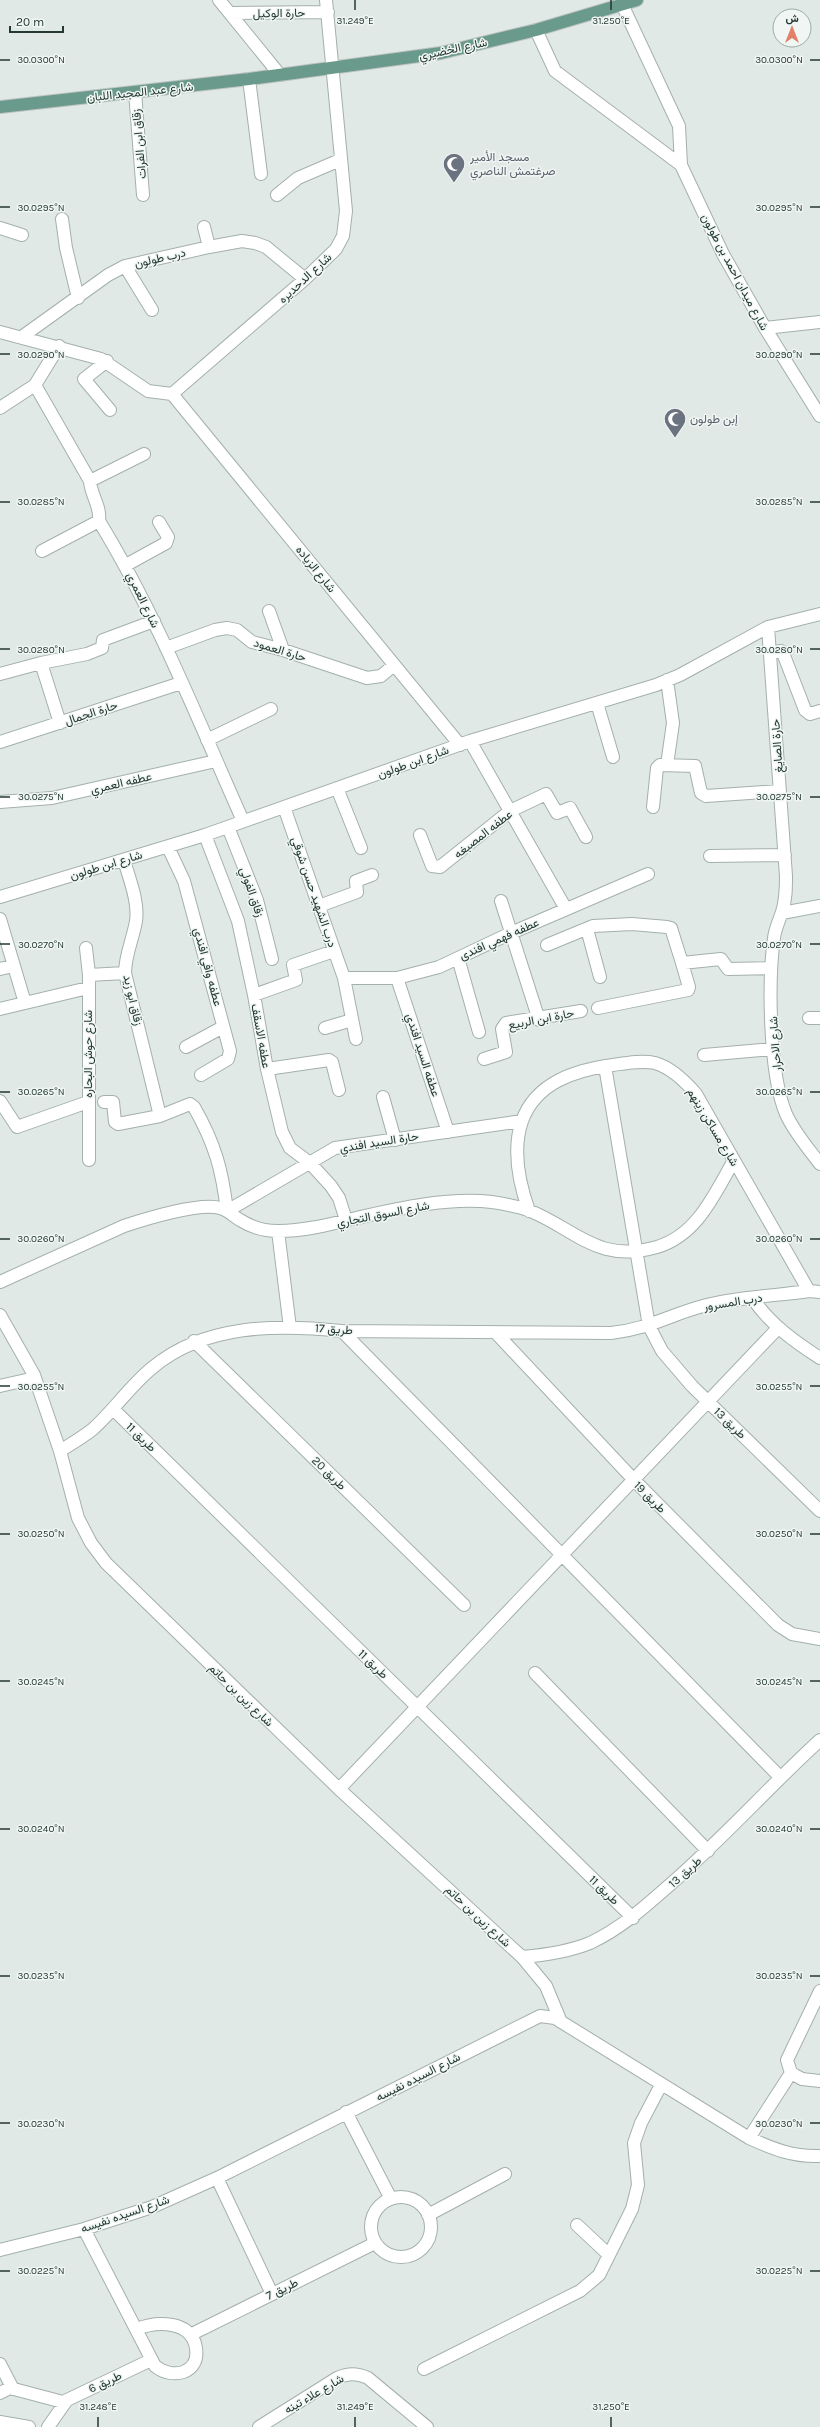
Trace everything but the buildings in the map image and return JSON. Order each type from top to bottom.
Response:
[{"type":"main road","name":"شارع الخضيري","points":[[280,75],[440,54],[536,30],[621,3],[637,0]]},
{"type":"main road","name":"شارع عبد المجيد اللبان","points":[[0,107],[280,75]]},
{"type":"street","points":[[219,0],[280,75]]},
{"type":"street","name":"شارع ميدان احمد بن طولون","points":[[621,3],[679,126],[681,165],[724,254],[765,328],[820,416]]},
{"type":"street","name":"حارة الوكيل","points":[[230,13],[327,6]]},
{"type":"street","name":"شارع الدحديره","points":[[172,394],[305,279],[336,249],[343,236],[346,211],[336,124],[334,69],[327,6]]},
{"type":"street","name":"شارع ميدان احمد بن طولون","points":[[536,30],[555,71],[681,165]]},
{"type":"street","points":[[249,79],[261,174]]},
{"type":"street","name":"زقاق ابن الفرات","points":[[135,92],[143,195]]},
{"type":"street","points":[[277,195],[298,178],[340,160]]},
{"type":"street","points":[[62,219],[66,248],[78,298]]},
{"type":"street","points":[[204,227],[209,247]]},
{"type":"street","points":[[0,228],[22,235]]},
{"type":"street","name":"درب طولون","points":[[23,336],[108,275],[125,266],[209,247],[242,241],[255,243],[266,248],[305,279]]},
{"type":"street","points":[[125,266],[152,310]]},
{"type":"street","points":[[765,328],[820,322]]},
{"type":"street","points":[[0,332],[23,336],[107,361],[148,391],[172,394]]},
{"type":"street","points":[[0,408],[35,385],[58,346]]},
{"type":"street","points":[[107,361],[84,379],[110,410]]},
{"type":"street","name":"شارع العمري","points":[[35,385],[90,481],[91,492],[100,512],[99,521],[126,565],[154,621],[244,822]]},
{"type":"street","name":"شارع الزياده","points":[[172,394],[394,665],[465,743],[510,811],[566,909]]},
{"type":"street","points":[[90,481],[144,454]]},
{"type":"street","points":[[42,551],[99,521]]},
{"type":"street","points":[[126,565],[166,543],[168,537],[159,522]]},
{"type":"street","points":[[269,611],[283,650]]},
{"type":"street","name":"شارع ابن طولون","points":[[0,897],[205,835],[465,743],[667,680],[768,627],[820,614]]},
{"type":"street","points":[[0,674],[41,663],[87,654],[103,647],[103,640],[154,621]]},
{"type":"street","name":"حارة الصايغ","points":[[768,627],[786,888],[782,913]]},
{"type":"street","name":"حارة العمود","points":[[166,648],[215,630],[227,628],[237,630],[252,642],[283,650],[367,678],[381,676],[394,665]]},
{"type":"street","points":[[770,652],[783,653],[807,713],[820,711]]},
{"type":"street","points":[[41,663],[60,723]]},
{"type":"street","points":[[667,680],[674,723],[667,766]]},
{"type":"street","name":"حارة الجمال","points":[[0,742],[181,683]]},
{"type":"street","points":[[597,703],[613,757]]},
{"type":"street","points":[[207,740],[271,709]]},
{"type":"street","name":"عطفه العمري","points":[[0,802],[52,798],[216,761]]},
{"type":"street","points":[[653,807],[657,768],[660,766],[695,767],[701,793],[706,796],[780,791]]},
{"type":"street","points":[[337,788],[361,848]]},
{"type":"street","name":"عطفه المصبغه","points":[[420,835],[432,866],[440,868],[510,811],[546,794],[557,813],[570,808],[586,837]]},
{"type":"street","name":"درب الشهيد حسن شوقي","points":[[284,807],[344,978],[356,1039]]},
{"type":"street","name":"زقاق الفولي","points":[[228,827],[257,900],[272,959]]},
{"type":"street","name":"عطفه الاسقف","points":[[205,835],[238,921],[254,994],[267,1069],[285,1140],[290,1148],[310,1163],[331,1186],[339,1198],[346,1220]]},
{"type":"street","name":"عطفه وافي افندي","points":[[168,846],[184,881],[224,1027],[230,1056],[201,1075]]},
{"type":"street","points":[[710,856],[784,855]]},
{"type":"street","name":"زقاق ابو زيد","points":[[124,860],[136,905],[136,920],[126,960],[126,973],[160,1116]]},
{"type":"street","name":"عطفه فهمي افندى","points":[[344,978],[397,978],[440,966],[511,933],[648,874]]},
{"type":"street","points":[[319,906],[357,892],[356,881],[372,875]]},
{"type":"street","points":[[501,901],[538,1020]]},
{"type":"street","points":[[782,913],[820,906]]},
{"type":"street","name":"شارع الاحرار","points":[[782,913],[774,936],[771,968],[773,1049],[780,1095],[785,1112],[793,1128],[820,1164]]},
{"type":"street","points":[[0,919],[25,1003]]},
{"type":"street","points":[[547,945],[593,926],[632,924],[669,927],[682,963],[689,987],[688,990],[598,1008]]},
{"type":"street","points":[[587,929],[600,977]]},
{"type":"street","name":"شارع حوش البحاره","points":[[86,948],[89,975],[89,1160]]},
{"type":"street","points":[[254,994],[297,980],[293,965],[334,951]]},
{"type":"street","points":[[458,958],[479,1032]]},
{"type":"street","points":[[682,963],[721,959],[728,969],[771,968]]},
{"type":"street","points":[[0,969],[14,966]]},
{"type":"street","points":[[89,975],[126,973]]},
{"type":"street","name":"عطفه السيد افندي","points":[[397,978],[448,1132]]},
{"type":"street","points":[[0,1009],[88,988]]},
{"type":"street","name":"حارة ابن الربيع","points":[[484,1059],[506,1052],[502,1029],[506,1023],[538,1020],[581,1011]]},
{"type":"street","points":[[325,1028],[352,1020]]},
{"type":"street","points":[[186,1047],[224,1027]]},
{"type":"street","points":[[704,1055],[773,1049]]},
{"type":"street","points":[[267,1069],[329,1060],[332,1062],[339,1090]]},
{"type":"street","name":"شارع مساكن زينهم","points":[[529,1211],[518,1167],[518,1144],[522,1121],[540,1094],[553,1083],[569,1074],[605,1066],[639,1062],[655,1064],[676,1074],[696,1094],[734,1162],[815,1292]]},
{"type":"street","name":"طريق 13","points":[[605,1066],[649,1326],[662,1351],[708,1402],[820,1511]]},
{"type":"street","points":[[382,1097],[395,1140]]},
{"type":"street","points":[[0,1101],[17,1127],[88,1102]]},
{"type":"street","points":[[104,1102],[113,1102],[116,1122],[118,1124],[160,1116],[192,1105],[211,1138],[223,1175],[227,1211]]},
{"type":"street","name":"حارة السيد افندي","points":[[227,1211],[335,1148],[522,1121]]},
{"type":"street","name":"شارع السوق التجاري","points":[[0,1282],[140,1220],[206,1207],[227,1211],[251,1226],[278,1231],[318,1227],[389,1210],[443,1203],[490,1202],[529,1211],[598,1247],[616,1251],[656,1247],[675,1239],[691,1227],[704,1211],[734,1162]]},
{"type":"street","points":[[278,1231],[290,1328]]},
{"type":"street","name":"درب المسرور","points":[[649,1326],[701,1306],[727,1300],[753,1299],[815,1292]]},
{"type":"street","points":[[753,1299],[764,1314],[778,1328],[820,1358]]},
{"type":"street","name":"شارع زين بن حاتم","points":[[1,1320],[20,1347],[35,1378],[60,1451],[78,1518],[91,1543],[106,1563],[339,1789],[522,1957],[546,1986],[561,2022]]},
{"type":"street","name":"طريق 17","points":[[60,1451],[92,1430],[151,1369],[171,1353],[194,1341],[226,1333],[290,1328],[342,1331],[611,1333],[649,1326]]},
{"type":"street","points":[[339,1789],[778,1328]]},
{"type":"street","points":[[342,1331],[780,1777]]},
{"type":"street","name":"طريق 19","points":[[495,1332],[634,1480],[778,1625],[792,1634],[820,1639]]},
{"type":"street","name":"طريق 20","points":[[194,1341],[464,1605]]},
{"type":"street","points":[[0,1386],[35,1378]]},
{"type":"street","name":"طريق 11","points":[[113,1409],[633,1918]]},
{"type":"street","points":[[535,1674],[708,1851]]},
{"type":"street","name":"طريق 13","points":[[522,1957],[568,1951],[590,1942],[633,1918],[708,1851],[780,1777],[820,1740]]},
{"type":"street","points":[[820,1991],[787,2060],[791,2073],[802,2080],[820,2082]]},
{"type":"street","name":"شارع السيده نفيسه","points":[[0,2250],[84,2229],[152,2207],[217,2178],[533,2018],[548,2016],[561,2022],[749,2138],[781,2153],[820,2156]]},
{"type":"street","points":[[749,2138],[791,2073]]},
{"type":"street","points":[[424,2369],[580,2291],[598,2275],[636,2201],[638,2185],[633,2154],[636,2133],[661,2085]]},
{"type":"street","points":[[346,2112],[391,2199]]},
{"type":"street","points":[[428,2215],[505,2174]]},
{"type":"street","points":[[217,2178],[272,2294]]},
{"type":"street","points":[[400,2197],[412,2200],[423,2207],[428,2215],[430,2234],[426,2244],[410,2256],[390,2256],[375,2243],[372,2235],[372,2217],[383,2203],[400,2197]]},
{"type":"street","points":[[577,2225],[609,2255]]},
{"type":"street","points":[[84,2229],[155,2366],[168,2374],[182,2373],[189,2369],[196,2356],[196,2349],[190,2335],[183,2329],[166,2324],[147,2325],[137,2329]]},
{"type":"street","name":"طريق 7","points":[[190,2335],[375,2243]]},
{"type":"street","name":"طريق 6","points":[[63,2402],[151,2360]]},
{"type":"street","points":[[0,2364],[13,2389]]},
{"type":"street","name":"شارع علاء تينه","points":[[259,2427],[337,2378],[357,2373],[368,2378],[427,2427]]},
{"type":"street","points":[[0,2393],[6,2389],[13,2389],[63,2402],[48,2427]]},
{"type":"street","points":[[0,2422],[30,2427]]},
{"type":"place","name":"مسجد الأمير صرغتمش الناصري","points":[[454,184]]},
{"type":"place","name":"إبن طولون","points":[[675,438]]}]
